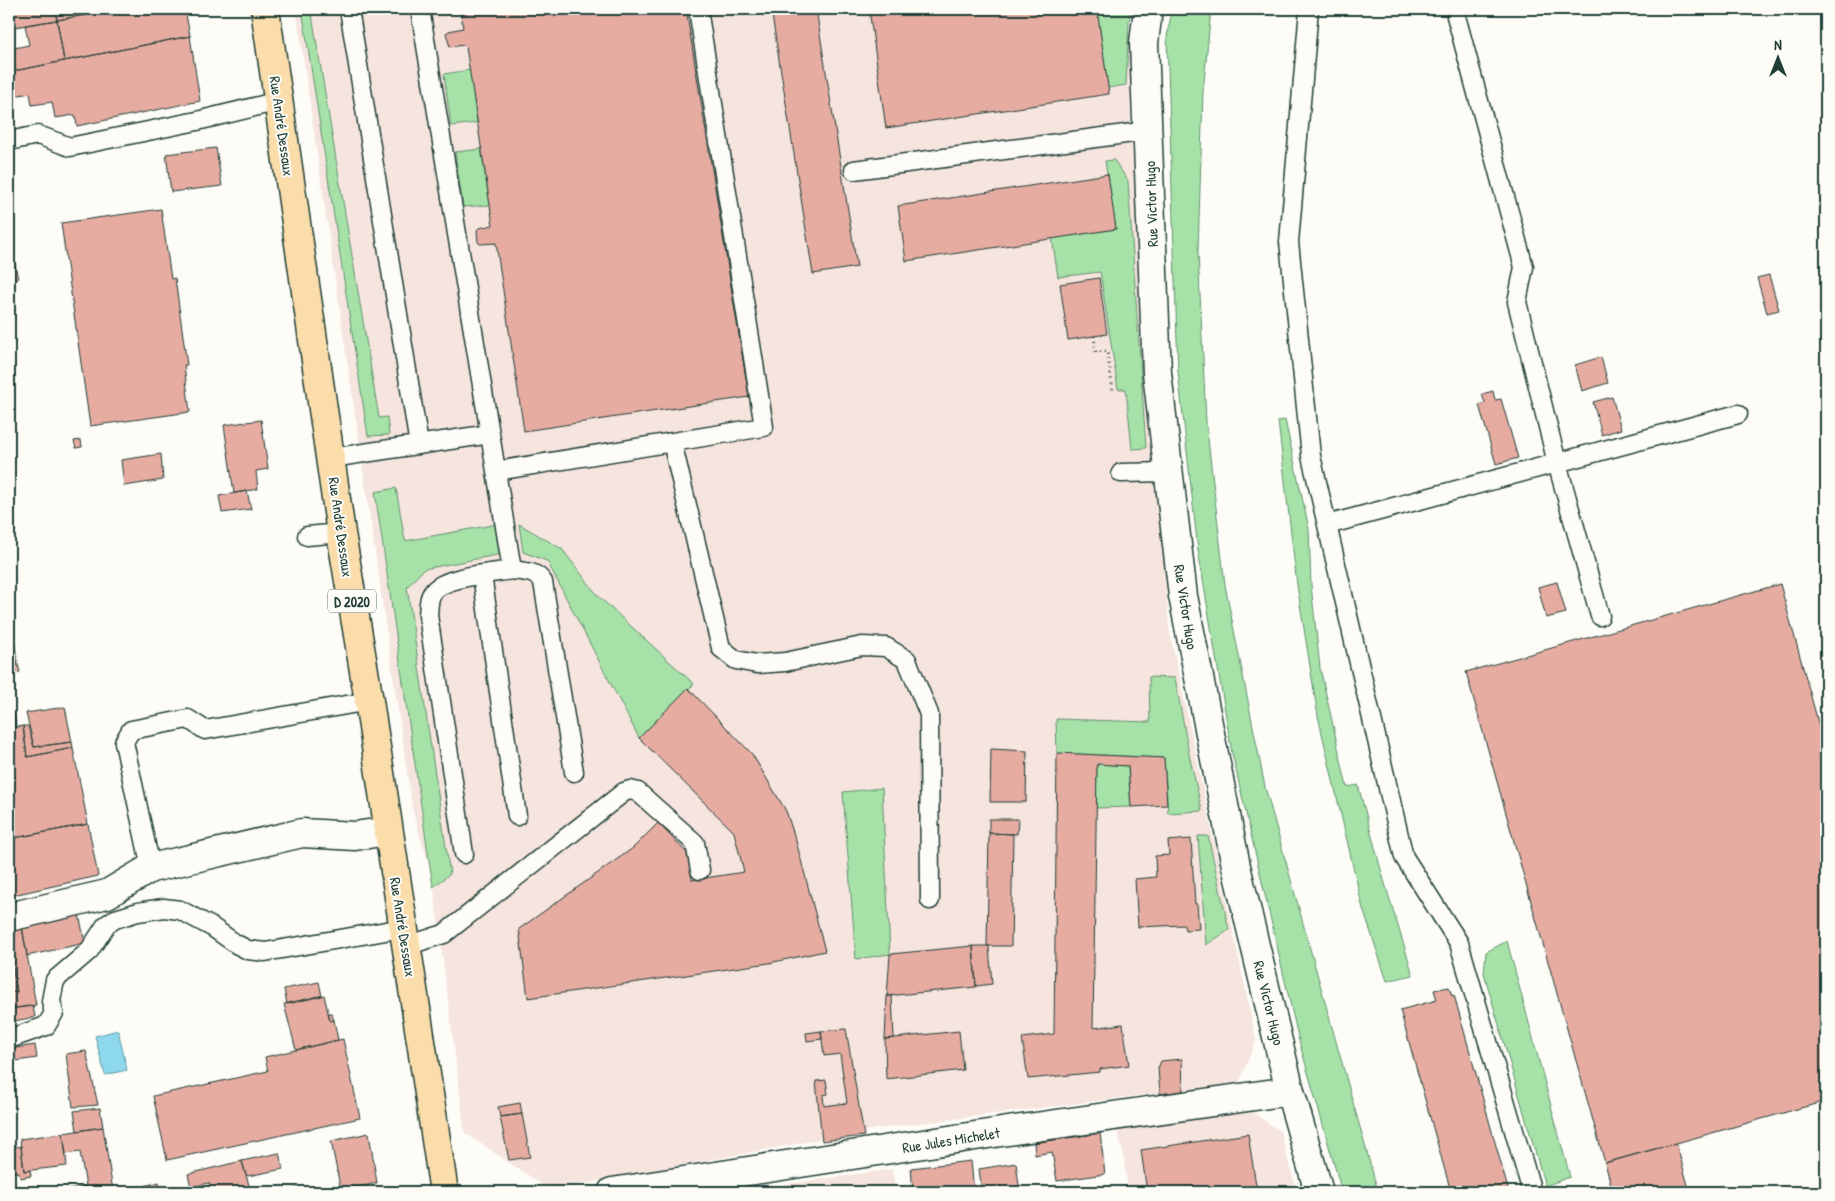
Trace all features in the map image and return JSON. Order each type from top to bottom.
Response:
[{"type":"main road","name":"Rue André Dessaux","points":[[265,9],[341,532],[369,701],[444,1192]]},
{"type":"street","name":"Rue Victor Hugo","points":[[1148,9],[1144,43],[1158,373],[1184,606],[1236,866],[1290,1091],[1319,1192]]},
{"type":"street","points":[[9,917],[106,894],[151,868],[302,833],[355,836],[388,831]]},
{"type":"street","name":"Rue Jules Michelet","points":[[612,1192],[1008,1131],[1290,1091]]},
{"type":"lane","points":[[349,9],[419,445]]},
{"type":"lane","points":[[420,9],[512,570]]},
{"type":"lane","points":[[496,470],[764,428],[698,9]]},
{"type":"lane","points":[[1309,9],[1289,242],[1311,456],[1404,857],[1458,943],[1532,1192]]},
{"type":"lane","points":[[1456,16],[1524,266],[1517,302],[1557,463],[1600,616]]},
{"type":"lane","points":[[9,141],[38,135],[70,147],[197,122],[279,102]]},
{"type":"lane","points":[[854,170],[1148,131]]},
{"type":"lane","points":[[1327,525],[1738,414]]},
{"type":"lane","points":[[331,458],[490,434]]},
{"type":"lane","points":[[672,442],[721,648],[736,660],[757,664],[785,662],[862,646],[886,647],[907,660],[929,714],[930,900]]},
{"type":"lane","points":[[1121,473],[1168,472]]},
{"type":"lane","points":[[307,536],[341,532]]},
{"type":"lane","points":[[464,854],[428,614],[429,601],[434,590],[453,580],[512,570],[532,572],[543,582],[574,772]]},
{"type":"lane","points":[[482,574],[517,816]]},
{"type":"lane","points":[[151,868],[124,742],[131,730],[188,719],[205,730],[369,701]]},
{"type":"lane","points":[[9,1039],[46,1026],[54,1013],[51,1002],[54,980],[89,951],[106,925],[115,919],[138,912],[164,908],[180,910],[212,927],[248,950],[265,952],[444,934],[624,792],[630,790],[638,792],[695,843],[700,870]]},
{"type":"path","points":[[1094,336],[1096,352],[1106,351],[1113,391]]},
{"type":"shaded area","points":[[296,9],[1131,9],[1129,22],[1131,131],[1169,628],[1256,1040],[1239,1083],[875,1129],[550,1190],[465,1133],[432,875],[413,812]]},
{"type":"shaded area","points":[[1245,1107],[1280,1131],[1297,1192],[1128,1192],[1123,1152],[1117,1130]]},
{"type":"shaded area","points":[[892,1169],[896,1192],[732,1192]]},
{"type":"green space","points":[[302,9],[311,9],[379,418],[387,417],[389,435],[368,436]]},
{"type":"green space","points":[[1097,9],[1131,9],[1126,85],[1108,88]]},
{"type":"green space","points":[[1172,9],[1211,9],[1203,92],[1198,252],[1206,422],[1225,585],[1265,787],[1378,1192],[1342,1192],[1299,1041],[1232,753],[1198,550],[1178,371],[1167,37]]},
{"type":"green space","points":[[470,70],[477,123],[451,126],[444,74]]},
{"type":"green space","points":[[481,149],[490,205],[463,207],[455,152]]},
{"type":"green space","points":[[1114,160],[1128,181],[1146,448],[1132,449],[1126,389],[1118,389],[1100,272],[1058,277],[1052,238],[1116,229],[1105,161]]},
{"type":"green space","points":[[1285,420],[1309,529],[1311,585],[1320,668],[1347,787],[1358,785],[1383,877],[1413,975],[1387,981],[1363,909],[1318,716],[1297,585],[1278,421]]},
{"type":"green space","points":[[396,488],[405,541],[498,524],[502,554],[424,569],[407,587],[450,874],[433,887],[375,492]]},
{"type":"green space","points":[[519,524],[562,549],[599,597],[694,684],[639,738],[547,561],[523,552]]},
{"type":"green space","points":[[1149,677],[1175,678],[1202,811],[1168,813],[1164,758],[1057,753],[1056,719],[1150,722]]},
{"type":"green space","points":[[1097,764],[1128,766],[1131,807],[1096,808]]},
{"type":"green space","points":[[882,788],[890,954],[856,959],[843,792]]},
{"type":"green space","points":[[1198,836],[1208,836],[1229,930],[1206,945]]},
{"type":"green space","points":[[1507,941],[1570,1177],[1545,1186],[1484,973],[1486,952]]},
{"type":"water","points":[[118,1030],[127,1070],[105,1075],[95,1036]]},
{"type":"building","points":[[9,9],[55,9],[57,20],[9,28]]},
{"type":"building","points":[[55,9],[120,9],[57,20]]},
{"type":"building","points":[[120,9],[185,9],[190,36],[64,61],[57,20]]},
{"type":"building","points":[[460,9],[686,9],[749,397],[524,431],[496,243],[480,244],[478,242],[477,230],[493,225],[466,47],[464,45],[450,47],[446,33],[463,28]]},
{"type":"building","points":[[771,9],[816,9],[857,267],[813,274]]},
{"type":"building","points":[[869,9],[1097,9],[1109,94],[886,128]]},
{"type":"building","points":[[57,20],[64,61],[9,72],[9,49],[29,45],[25,25]]},
{"type":"building","points":[[190,36],[200,101],[77,126],[75,115],[55,118],[52,102],[32,105],[30,93],[9,97],[9,72]]},
{"type":"building","points":[[216,148],[222,186],[171,192],[166,154]]},
{"type":"building","points":[[1108,174],[1116,229],[906,261],[898,206]]},
{"type":"building","points":[[161,209],[171,279],[175,278],[187,365],[184,365],[190,412],[90,426],[61,223]]},
{"type":"building","points":[[9,240],[18,279],[9,281]]},
{"type":"building","points":[[1769,275],[1779,310],[1767,313],[1757,278]]},
{"type":"building","points":[[1099,278],[1107,334],[1068,340],[1060,284]]},
{"type":"building","points":[[1601,357],[1608,383],[1582,391],[1575,365]]},
{"type":"building","points":[[1493,391],[1495,400],[1501,399],[1518,458],[1496,464],[1479,405],[1485,403],[1482,394]]},
{"type":"building","points":[[1612,397],[1621,429],[1602,435],[1593,402]]},
{"type":"building","points":[[261,420],[268,469],[256,471],[258,489],[234,493],[224,425]]},
{"type":"building","points":[[81,440],[82,447],[76,448],[74,441]]},
{"type":"building","points":[[161,454],[163,480],[124,486],[121,460]]},
{"type":"building","points":[[247,491],[251,509],[222,513],[219,496]]},
{"type":"building","points":[[1557,582],[1566,613],[1546,618],[1538,587]]},
{"type":"building","points":[[1780,584],[1826,751],[1826,1101],[1605,1163],[1466,672]]},
{"type":"building","points":[[9,607],[18,665],[9,667]]},
{"type":"building","points":[[18,665],[20,672],[9,674],[9,667]]},
{"type":"building","points":[[688,688],[752,754],[786,811],[796,841],[825,951],[769,963],[528,998],[519,929],[633,848],[658,823],[688,854],[692,880],[744,872],[734,832],[639,738]]},
{"type":"building","points":[[65,707],[72,742],[34,747],[26,713]]},
{"type":"building","points":[[14,713],[16,727],[9,728],[9,714]]},
{"type":"building","points":[[23,726],[28,726],[34,747],[72,742],[73,748],[27,757]]},
{"type":"building","points":[[23,726],[27,757],[73,748],[88,824],[9,839],[9,728]]},
{"type":"building","points":[[991,749],[1027,751],[1026,802],[990,802]]},
{"type":"building","points":[[1057,753],[1164,758],[1167,805],[1131,807],[1128,766],[1097,764],[1093,1028],[1123,1024],[1129,1065],[1100,1069],[1100,1072],[1028,1079],[1022,1038],[1054,1034]]},
{"type":"building","points":[[989,819],[1018,819],[1017,834],[989,833]]},
{"type":"building","points":[[88,824],[98,876],[9,896],[9,839]]},
{"type":"building","points":[[989,833],[1013,834],[1011,946],[987,946]]},
{"type":"building","points":[[1191,839],[1195,904],[1197,904],[1199,929],[1185,930],[1184,925],[1138,927],[1135,879],[1156,877],[1155,856],[1169,855],[1168,841]]},
{"type":"building","points":[[79,914],[85,943],[27,956],[22,927]]},
{"type":"building","points":[[22,927],[36,1005],[9,1009],[9,993],[17,992],[9,947],[9,930]]},
{"type":"building","points":[[973,946],[989,946],[992,984],[976,986]]},
{"type":"building","points":[[973,946],[976,987],[887,996],[890,954]]},
{"type":"building","points":[[9,947],[17,992],[9,993]]},
{"type":"building","points":[[319,982],[322,996],[287,1004],[284,989]]},
{"type":"building","points":[[1449,987],[1452,996],[1454,995],[1508,1189],[1497,1192],[1451,1192],[1400,1010],[1437,1000],[1434,990]]},
{"type":"building","points":[[324,995],[330,1021],[334,1020],[338,1040],[296,1050],[284,1004]]},
{"type":"building","points":[[887,996],[892,996],[894,1038],[885,1039]]},
{"type":"building","points":[[33,1006],[35,1017],[9,1022],[9,1009]]},
{"type":"building","points":[[328,1013],[331,1013],[334,1020],[330,1021]]},
{"type":"building","points":[[846,1029],[864,1136],[822,1141],[816,1081],[826,1080],[828,1094],[823,1095],[824,1106],[847,1103],[840,1054],[824,1056],[821,1031]]},
{"type":"building","points":[[821,1031],[822,1039],[807,1041],[806,1033]]},
{"type":"building","points":[[959,1031],[963,1070],[886,1079],[885,1039]]},
{"type":"building","points":[[343,1039],[360,1118],[167,1160],[153,1096],[268,1071],[265,1057]]},
{"type":"building","points":[[35,1045],[37,1058],[9,1062],[9,1049]]},
{"type":"building","points":[[86,1051],[98,1105],[73,1107],[66,1054]]},
{"type":"building","points":[[1182,1059],[1183,1091],[1160,1094],[1158,1068],[1161,1061]]},
{"type":"building","points":[[520,1103],[522,1114],[500,1117],[498,1107]]},
{"type":"building","points":[[100,1108],[103,1127],[77,1131],[74,1111]]},
{"type":"building","points":[[522,1114],[530,1157],[509,1160],[500,1117]]},
{"type":"building","points":[[103,1127],[113,1191],[61,1192],[86,1186],[80,1152],[66,1154],[63,1133]]},
{"type":"building","points":[[63,1133],[67,1166],[24,1171],[20,1139]]},
{"type":"building","points":[[369,1133],[377,1183],[341,1191],[331,1141]]},
{"type":"building","points":[[1100,1133],[1105,1174],[1057,1181],[1052,1152],[1035,1155],[1034,1143]]},
{"type":"building","points":[[1248,1134],[1257,1192],[1147,1192],[1141,1150]]},
{"type":"building","points":[[1676,1143],[1690,1192],[1613,1192],[1605,1163]]},
{"type":"building","points":[[21,1146],[24,1171],[30,1170],[31,1176],[20,1178],[19,1172],[9,1173],[9,1148]]},
{"type":"building","points":[[279,1153],[283,1169],[248,1176],[245,1173],[242,1161]]},
{"type":"building","points":[[242,1161],[251,1192],[211,1192],[209,1183],[191,1187],[188,1174]]},
{"type":"building","points":[[971,1161],[974,1192],[913,1192],[911,1168]]},
{"type":"building","points":[[1016,1163],[1020,1192],[982,1192],[979,1169]]},
{"type":"building","points":[[159,1182],[161,1192],[150,1192],[148,1185]]},
{"type":"building","points":[[148,1185],[150,1192],[132,1192],[132,1190]]},
{"type":"building","points":[[1126,1187],[1126,1192],[1114,1192],[1113,1189]]},
{"type":"building","points":[[298,1188],[299,1192],[288,1192],[287,1190]]}]
